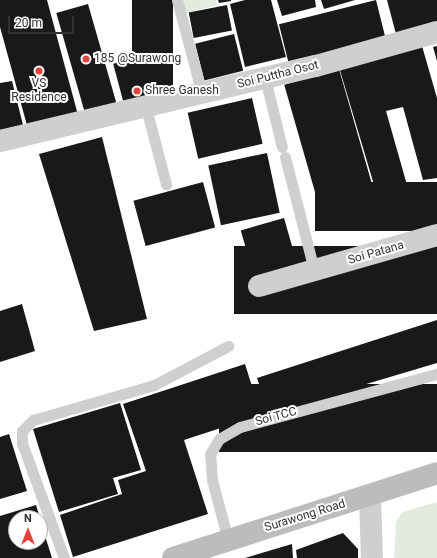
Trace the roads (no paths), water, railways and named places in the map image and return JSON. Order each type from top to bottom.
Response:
[{"type":"main road","name":"Surawong Road","points":[[173,558],[370,496],[437,473]]},
{"type":"street","name":"Soi Puttha Osot","points":[[0,141],[146,108],[437,32]]},
{"type":"street","name":"Soi Patana","points":[[259,286],[437,235]]},
{"type":"street","points":[[370,496],[372,558]]},
{"type":"lane","points":[[177,0],[202,94]]},
{"type":"lane","points":[[265,78],[314,270]]},
{"type":"lane","points":[[146,108],[166,184]]},
{"type":"lane","points":[[64,558],[22,443],[22,431],[33,420],[154,385],[228,346]]},
{"type":"lane","name":"Soi TCC","points":[[228,540],[212,480],[210,454],[219,439],[240,426],[437,374]]},
{"type":"place","name":"185 @Surawong","points":[[86,59]]},
{"type":"place","name":"VS Residence","points":[[39,71]]},
{"type":"place","name":"Shree Ganesh","points":[[137,91]]}]
